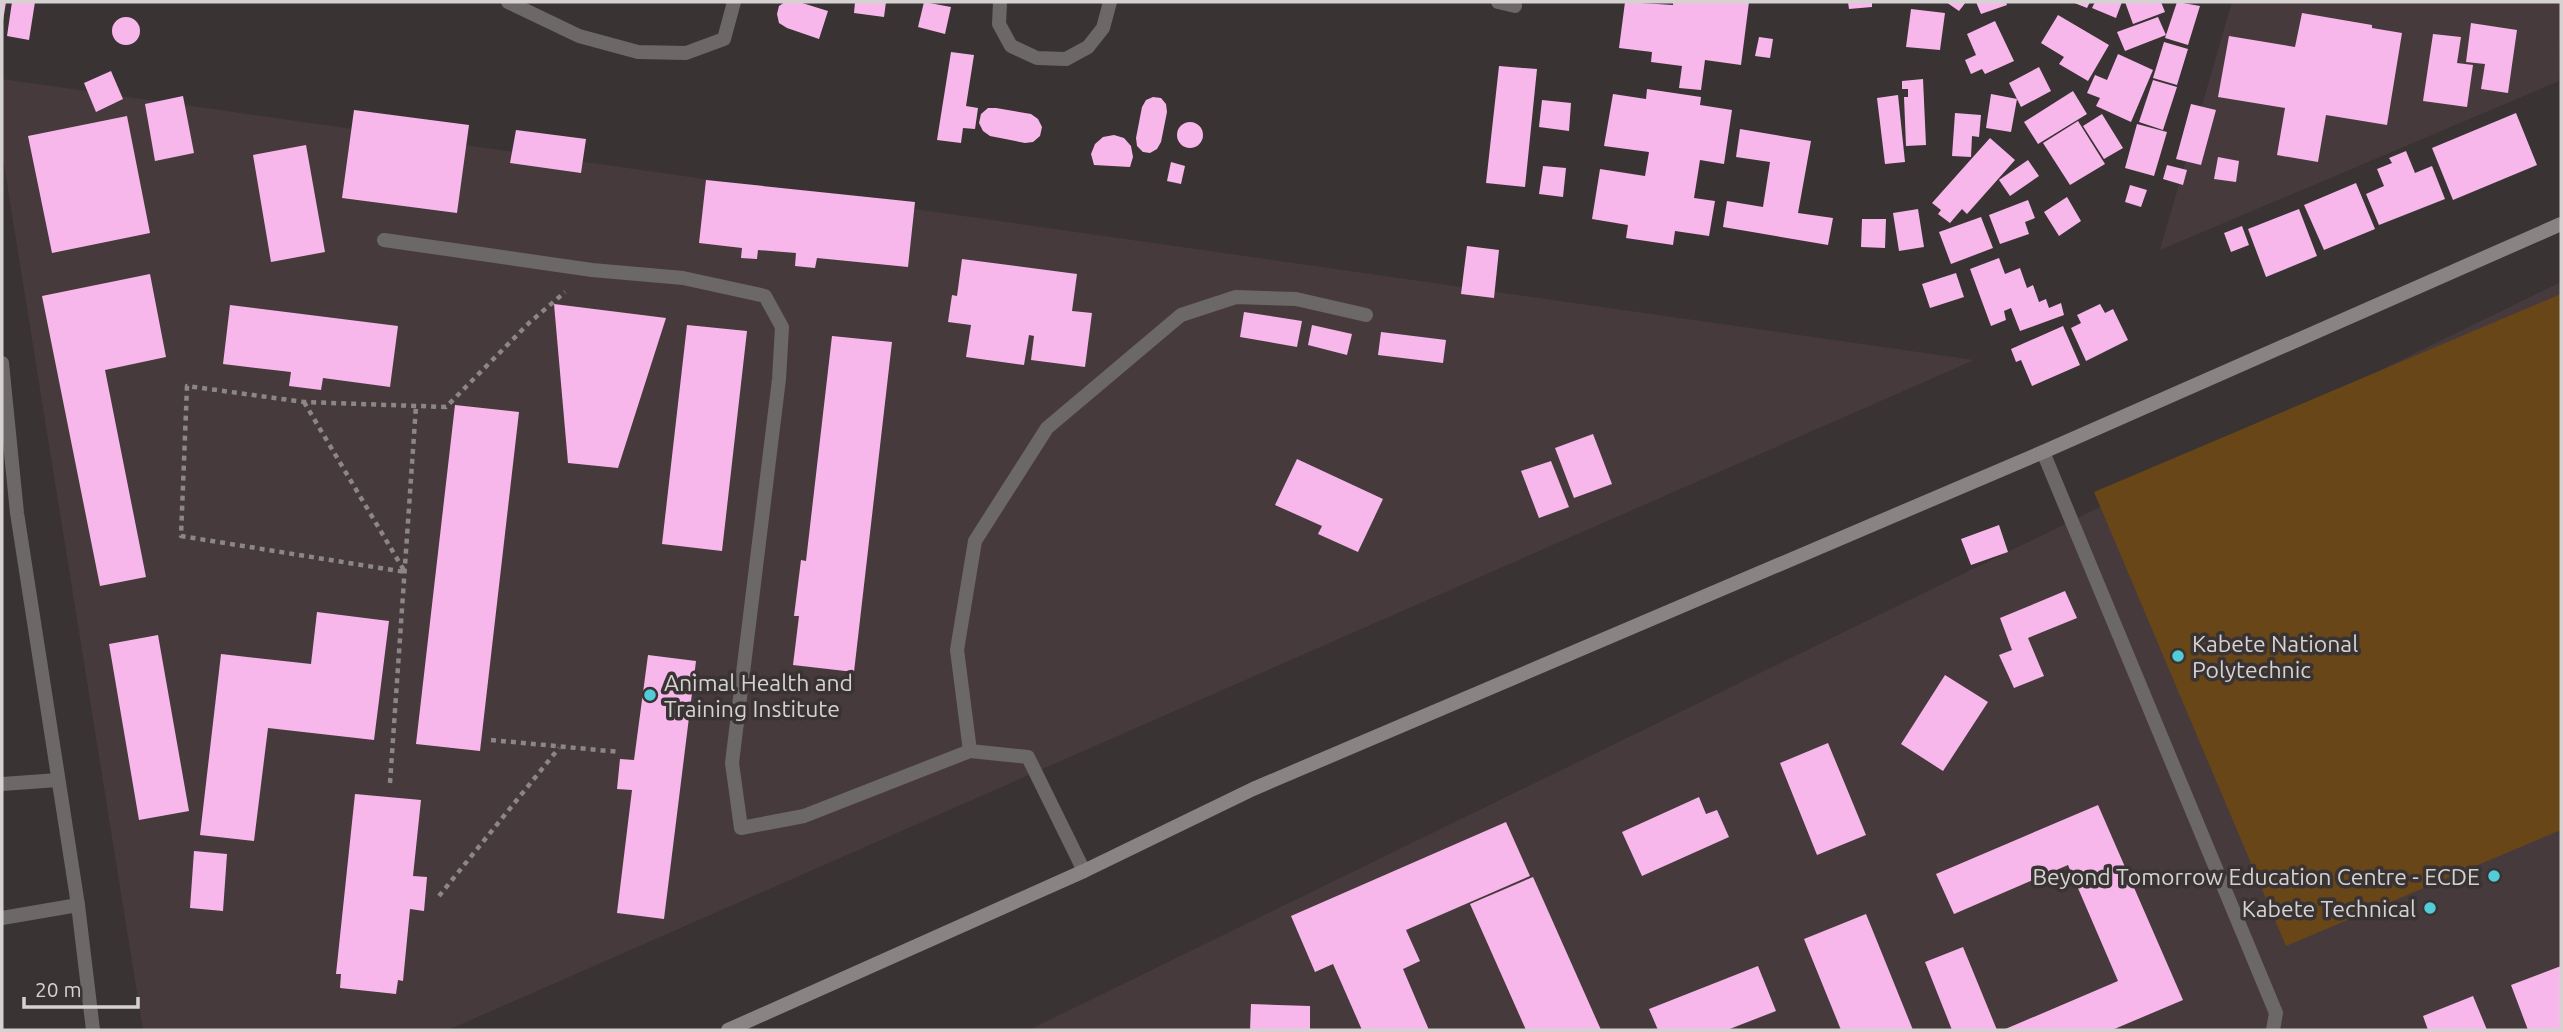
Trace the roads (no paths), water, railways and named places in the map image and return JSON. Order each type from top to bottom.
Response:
[{"type":"street","points":[[508,2],[579,36],[638,52],[686,53],[724,39],[734,2]]},
{"type":"street","points":[[999,2],[999,24],[1011,46],[1037,58],[1066,59],[1088,47],[1096,38],[1103,28],[1110,2]]},
{"type":"street","points":[[1498,2],[1515,6]]},
{"type":"street","points":[[727,1030],[1084,871],[1253,789],[2043,452],[2561,223]]},
{"type":"street","points":[[384,240],[592,270],[683,278],[765,296],[782,327],[779,379],[732,763],[741,828],[804,816],[970,751],[1028,757],[1084,871]]},
{"type":"street","points":[[970,751],[957,650],[975,541],[1047,428],[1181,315],[1236,296],[1296,299],[1366,315]]},
{"type":"street","points":[[2,363],[17,513],[78,905],[93,1030]]},
{"type":"street","points":[[2043,452],[2276,1013],[2273,1030]]},
{"type":"street","points":[[2,784],[58,779]]},
{"type":"street","points":[[2,918],[78,905]]},
{"type":"place","name":"Kabete National Polytechnic","points":[[2178,656]]},
{"type":"place","name":"Animal Health and Training Institute","points":[[650,695]]},
{"type":"place","name":"Beyond Tomorrow Education Centre - ECDE","points":[[2494,876]]},
{"type":"place","name":"Kabete Technical","points":[[2430,908]]}]
